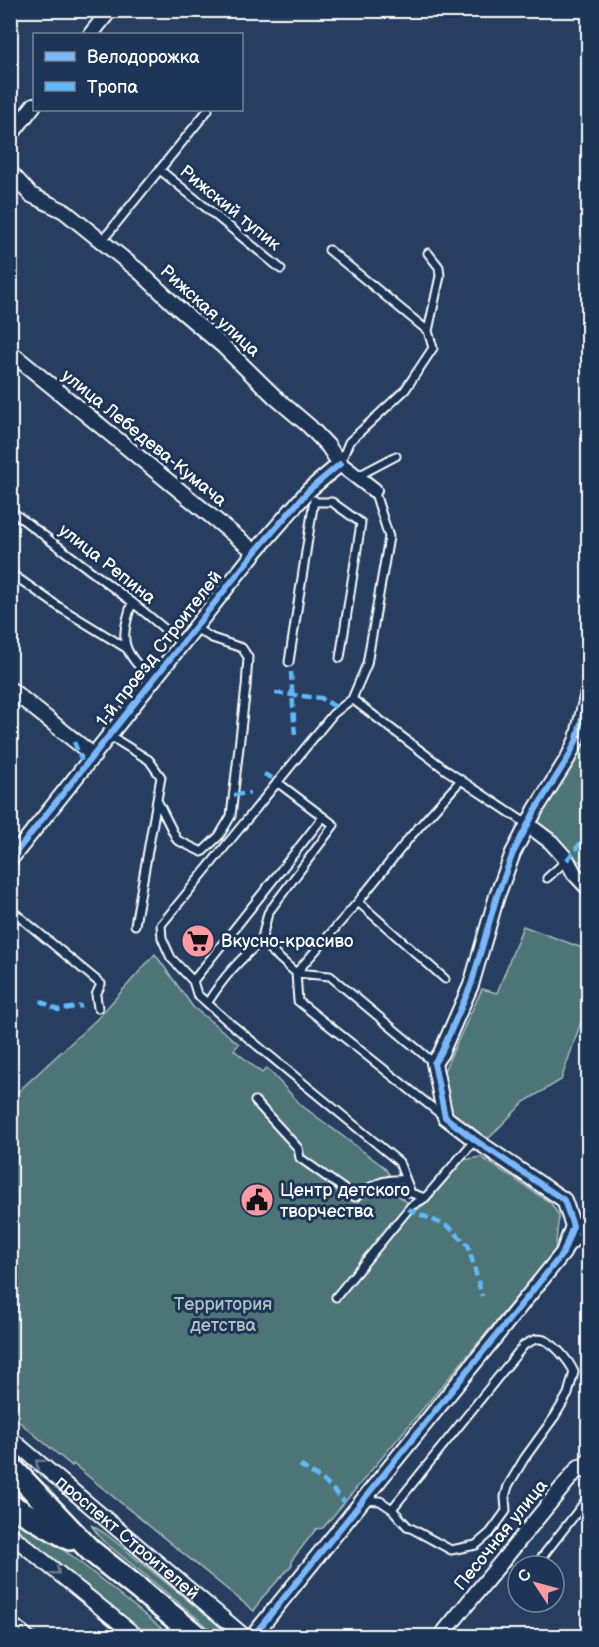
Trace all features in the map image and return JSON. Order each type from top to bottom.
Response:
[{"type":"main road","name":"проспект Строителей","points":[[10,1466],[90,1550],[197,1636]]},
{"type":"main road","name":"проспект Строителей","points":[[10,1505],[90,1550]]},
{"type":"street","points":[[92,33],[110,10]]},
{"type":"street","points":[[10,135],[33,106]]},
{"type":"street","name":"Рижская улица","points":[[10,172],[31,195],[64,211],[140,272],[309,426],[328,446],[340,464],[374,490]]},
{"type":"street","name":"улица Лебедева-Кумача","points":[[10,352],[255,552]]},
{"type":"street","name":"1-й проезд Строителей","points":[[10,860],[255,552],[312,496],[340,464]]},
{"type":"street","points":[[10,689],[94,756]]},
{"type":"street","points":[[253,1636],[563,1253],[573,1226],[564,1200],[445,1117],[434,1063],[441,1053],[471,985],[496,896],[527,824],[568,758],[577,739],[588,693]]},
{"type":"street","points":[[527,824],[550,842],[588,888]]},
{"type":"street","name":"проспект Строителей","points":[[11,1439],[244,1636]]},
{"type":"street","name":"Песочная улица","points":[[441,1636],[584,1469]]},
{"type":"street","points":[[10,1534],[136,1636]]},
{"type":"lane","points":[[102,241],[207,111]]},
{"type":"lane","name":"Рижский тупик","points":[[160,170],[282,269]]},
{"type":"lane","points":[[329,250],[428,331]]},
{"type":"lane","points":[[340,464],[349,442],[405,390],[433,348],[428,331],[440,276],[439,267],[428,253]]},
{"type":"lane","points":[[358,476],[396,456]]},
{"type":"lane","points":[[374,490],[389,537],[367,664],[352,699],[333,714],[161,926],[162,938],[171,958],[193,981],[197,994],[399,1162],[411,1193],[424,1198]]},
{"type":"lane","points":[[289,662],[312,496],[332,502],[361,523],[340,658]]},
{"type":"lane","name":"улица Репина","points":[[10,510],[132,602],[183,644]]},
{"type":"lane","points":[[12,574],[59,607],[126,648]]},
{"type":"lane","points":[[132,602],[124,631],[126,648],[135,663],[153,681]]},
{"type":"lane","points":[[158,802],[177,840],[202,852],[219,836],[231,816],[248,657],[242,648],[212,638],[195,628]]},
{"type":"lane","points":[[352,699],[461,780],[527,824]]},
{"type":"lane","points":[[110,736],[148,760],[161,777],[135,925]]},
{"type":"lane","points":[[445,1117],[298,1001],[296,973],[461,780]]},
{"type":"lane","points":[[208,1002],[242,956],[261,942],[268,913],[334,825],[278,782]]},
{"type":"lane","points":[[193,981],[323,818]]},
{"type":"lane","points":[[547,878],[567,860]]},
{"type":"lane","points":[[358,902],[445,979]]},
{"type":"lane","points":[[10,909],[101,984],[96,995],[98,1008]]},
{"type":"lane","points":[[261,942],[296,973],[330,976],[434,1063]]},
{"type":"lane","points":[[255,1101],[298,1148],[300,1158],[355,1197],[371,1186],[390,1179],[405,1180]]},
{"type":"lane","points":[[336,1298],[411,1206],[424,1198],[475,1140]]},
{"type":"lane","points":[[563,1253],[588,1230]]},
{"type":"lane","points":[[363,1500],[380,1501],[392,1509],[407,1526],[451,1550],[476,1545],[490,1533],[506,1511],[505,1497],[508,1486],[568,1394],[574,1372],[568,1359],[545,1340],[537,1339],[524,1345],[392,1509]]},
{"type":"lane","name":"Песочная улица","points":[[584,1469],[588,1455]]},
{"type":"lane","points":[[544,1554],[588,1498]]},
{"type":"lane","points":[[11,1620],[11,1636]]},
{"type":"lane","points":[[11,1620],[31,1636]]},
{"type":"green space","points":[[588,687],[588,869],[527,817],[573,742]]},
{"type":"green space","points":[[523,926],[588,950],[588,1002],[561,1080],[524,1102],[489,1138],[477,1135],[449,1110],[441,1077],[482,989],[497,993]]},
{"type":"green space","name":"Территория детства","points":[[155,954],[193,1007],[239,1044],[234,1050],[262,1073],[267,1068],[301,1105],[384,1167],[389,1174],[394,1192],[417,1210],[430,1200],[463,1160],[481,1157],[551,1203],[559,1216],[555,1251],[323,1528],[316,1529],[292,1560],[292,1565],[261,1599],[254,1611],[11,1415],[10,1099],[97,1019]]},
{"type":"green space","points":[[10,1516],[71,1555],[171,1636],[145,1636],[14,1531],[11,1527]]},
{"type":"green space","points":[[91,1525],[106,1534],[232,1636],[219,1636],[102,1540]]},
{"type":"marked path","points":[[291,672],[295,737]]},
{"type":"marked path","points":[[275,693],[321,698],[339,709]]},
{"type":"marked path","points":[[74,742],[82,761]]},
{"type":"marked path","points":[[264,774],[272,778]]},
{"type":"marked path","points":[[234,795],[250,793]]},
{"type":"marked path","points":[[567,860],[588,834]]},
{"type":"marked path","points":[[40,1001],[58,1010],[82,1006]]},
{"type":"marked path","points":[[408,1209],[449,1227],[468,1245],[482,1296]]},
{"type":"marked path","points":[[300,1465],[325,1482],[345,1502]]},
{"type":"cycle path","points":[[10,860],[255,552],[309,490],[340,464]]},
{"type":"cycle path","points":[[253,1636],[563,1253],[573,1226],[564,1200],[445,1117],[434,1063],[441,1053],[471,985],[497,896],[513,853],[577,739],[588,693]]},
{"type":"place","name":"Вкусно-красиво","points":[[198,941]]},
{"type":"place","name":"Центр детского творчества","points":[[257,1200]]}]
